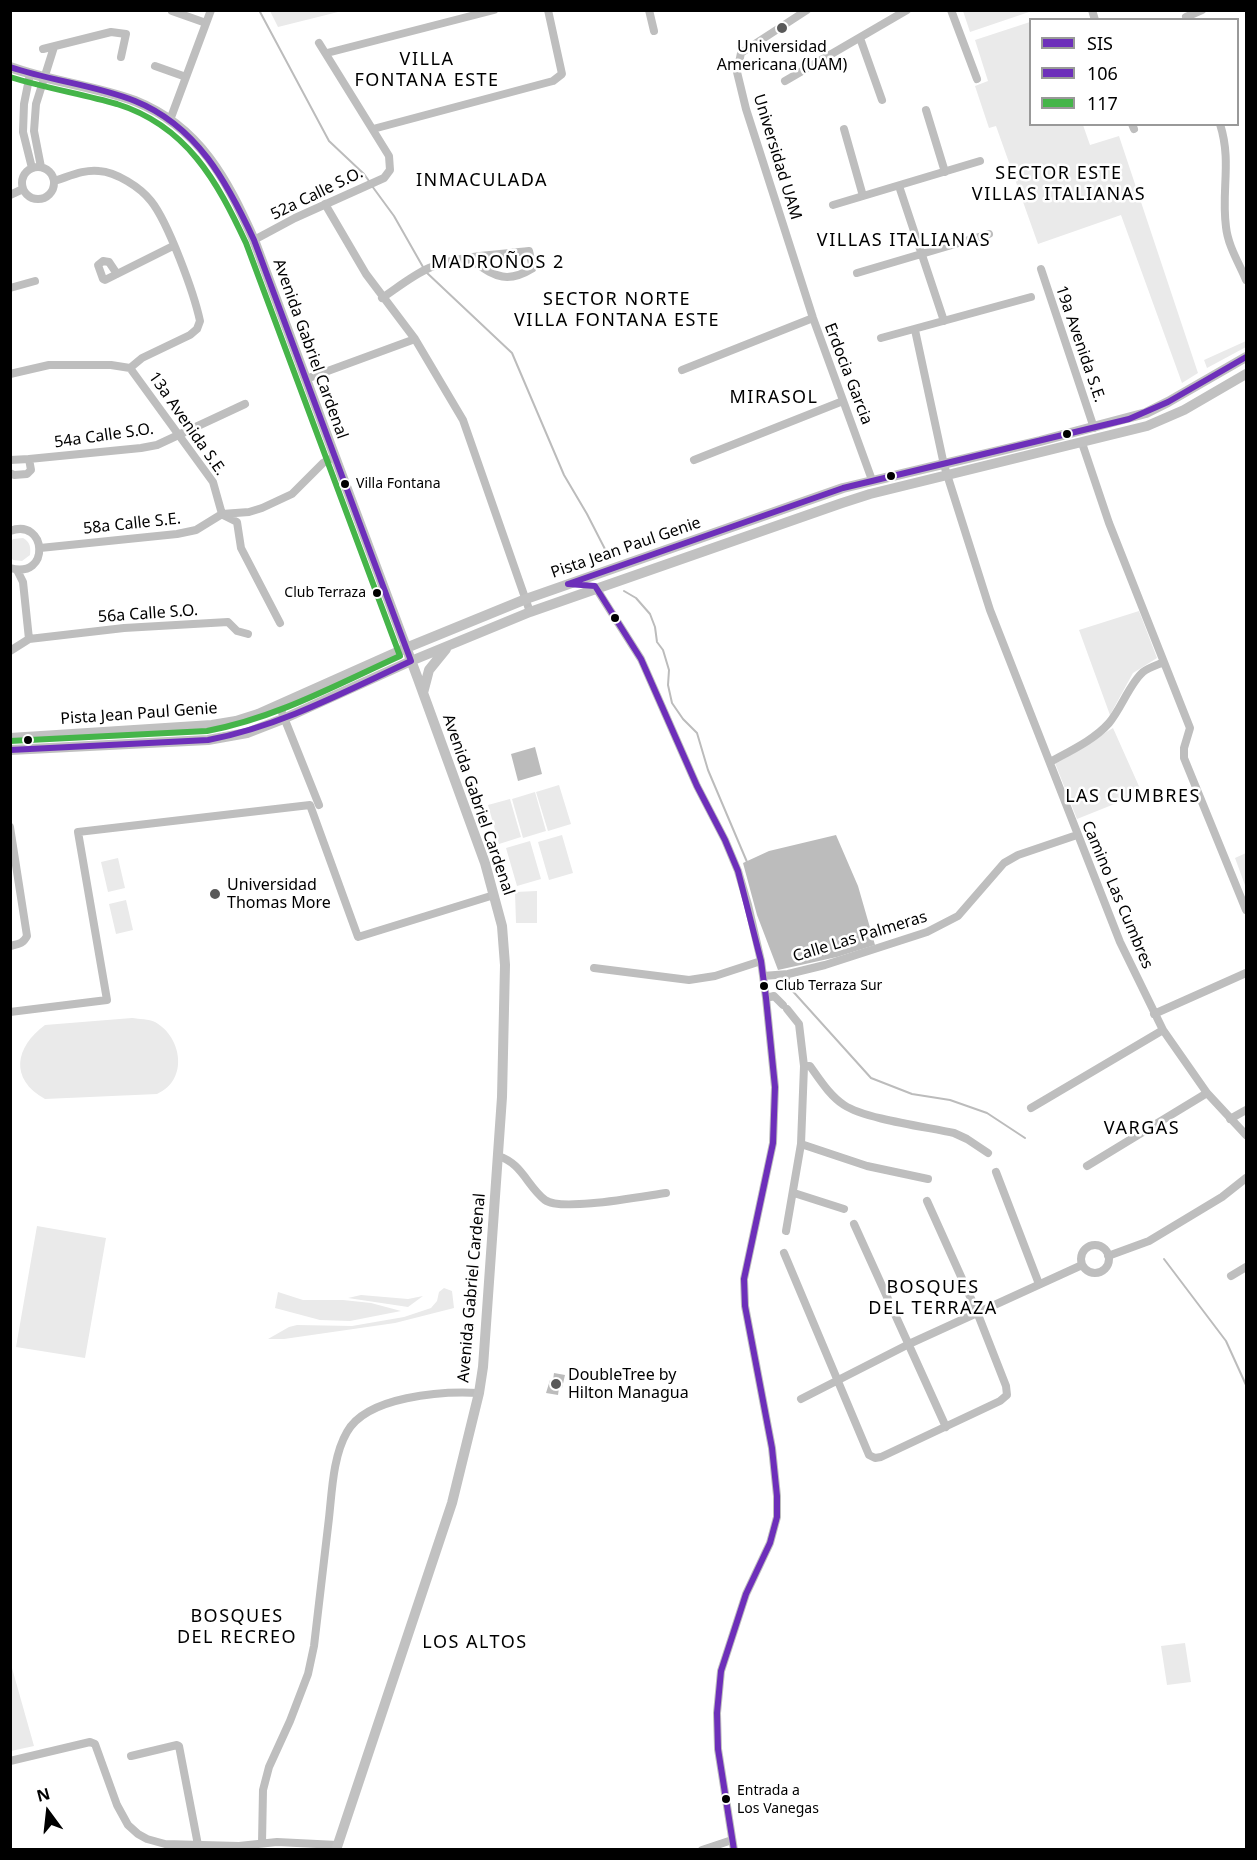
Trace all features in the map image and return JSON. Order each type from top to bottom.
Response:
[{"type":"main road","name":"Avenida Gabriel Cardenal","points":[[10,67],[135,102],[170,120],[196,142],[214,162],[234,195],[254,240],[423,693],[485,863],[502,926],[505,965],[502,1097],[483,1367],[452,1503],[337,1847]]},
{"type":"main road","points":[[946,470],[1005,454],[1021,446],[1146,413],[1246,357]]},
{"type":"main road","name":"Pista Jean Paul Genie","points":[[10,738],[212,725],[236,721],[279,705],[406,648],[526,599],[843,488],[872,480],[1037,454],[1143,427],[1168,418],[1246,374]]},
{"type":"main road","points":[[1094,428],[1101,432],[1151,419],[1168,418]]},
{"type":"main road","points":[[1037,454],[1050,447],[1089,436],[1094,428]]},
{"type":"main road","name":"Pista Jean Paul Genie","points":[[10,750],[208,740],[248,733],[530,612],[870,494],[946,470]]},
{"type":"main road","points":[[568,584],[588,584],[596,588],[596,583],[600,580],[638,565],[659,552]]},
{"type":"main road","points":[[423,693],[429,670],[438,657],[452,645]]},
{"type":"street","points":[[170,120],[211,10]]},
{"type":"street","points":[[327,53],[494,10]]},
{"type":"street","points":[[320,43],[374,129],[553,81],[562,74],[548,10]]},
{"type":"street","points":[[649,10],[654,31]]},
{"type":"street","name":"Universidad UAM","points":[[800,275],[746,109],[737,72],[741,53],[807,10]]},
{"type":"street","points":[[785,81],[908,10]]},
{"type":"street","points":[[951,10],[977,80]]},
{"type":"street","points":[[1186,16],[1202,10]]},
{"type":"street","points":[[172,11],[206,23]]},
{"type":"street","points":[[43,49],[111,32],[126,34],[121,57]]},
{"type":"street","points":[[860,38],[882,100]]},
{"type":"street","points":[[41,167],[34,131],[36,104],[54,47]]},
{"type":"street","points":[[155,66],[186,77]]},
{"type":"street","points":[[30,74],[24,104],[23,132],[32,168]]},
{"type":"street","points":[[926,110],[945,172]]},
{"type":"street","points":[[1220,126],[1227,153],[1224,204],[1226,231],[1246,280]]},
{"type":"street","name":"52a Calle S.O.","points":[[254,240],[325,204],[384,178],[390,170],[389,156],[374,129]]},
{"type":"street","points":[[844,129],[863,196]]},
{"type":"street","points":[[833,205],[980,161]]},
{"type":"street","points":[[41,167],[49,171],[54,181],[53,188],[42,198],[32,197],[24,189],[23,177],[32,168],[41,167]]},
{"type":"street","points":[[10,374],[49,365],[111,365],[130,368],[142,358],[190,335],[197,329],[200,321],[173,246],[150,200],[137,188],[111,174],[100,171],[88,171],[54,181]]},
{"type":"street","points":[[899,186],[944,321]]},
{"type":"street","points":[[10,195],[24,189]]},
{"type":"street","points":[[325,204],[382,298],[415,339],[463,420],[530,612]]},
{"type":"street","points":[[857,273],[989,234]]},
{"type":"street","points":[[117,274],[173,246]]},
{"type":"street","points":[[382,298],[427,269],[450,260],[467,258],[529,251],[533,268],[518,277],[498,277],[467,258]]},
{"type":"street","name":"19a Avenida S.E.","points":[[1041,269],[1094,428]]},
{"type":"street","name":"Erdocia Garcia","points":[[800,275],[813,318],[872,480]]},
{"type":"street","points":[[10,288],[35,281]]},
{"type":"street","points":[[881,338],[1030,297]]},
{"type":"street","points":[[682,370],[813,318]]},
{"type":"street","points":[[915,330],[946,470]]},
{"type":"street","points":[[306,379],[415,339]]},
{"type":"street","name":"13a Avenida S.E.","points":[[130,368],[213,482],[222,514],[237,522],[241,548],[280,623]]},
{"type":"street","points":[[694,460],[843,401]]},
{"type":"street","name":"54a Calle S.O.","points":[[10,460],[157,445],[245,404]]},
{"type":"street","points":[[1082,443],[1109,523],[1190,728],[1184,748],[1184,758],[1246,910]]},
{"type":"street","points":[[222,514],[249,512],[292,494],[323,462],[334,457]]},
{"type":"street","points":[[10,472],[14,475],[30,473],[29,459]]},
{"type":"street","name":"Camino Las Cumbres","points":[[946,470],[990,610],[1120,942],[1162,1030],[1208,1093],[1246,1135]]},
{"type":"street","name":"58a Calle S.E.","points":[[40,548],[177,534],[196,530],[222,514]]},
{"type":"street","points":[[10,531],[22,528],[29,531],[34,535],[40,548],[36,561],[31,567],[14,569],[23,582],[29,639],[10,651]]},
{"type":"street","points":[[596,588],[641,659],[697,786],[738,871],[761,961],[766,998],[775,1087],[773,1143],[744,1279],[744,1297],[772,1448],[777,1517],[770,1543],[746,1594],[721,1671],[717,1713],[718,1749],[734,1850]]},
{"type":"street","name":"56a Calle S.O.","points":[[29,639],[124,628],[228,622],[237,631],[248,634]]},
{"type":"street","points":[[1050,762],[1086,742],[1108,724],[1145,670],[1164,662]]},
{"type":"street","points":[[279,705],[319,805]]},
{"type":"street","points":[[10,1012],[107,1000],[78,832],[310,805],[358,937],[494,895]]},
{"type":"street","points":[[10,826],[27,936],[20,944],[10,946]]},
{"type":"street","name":"Calle Las Palmeras","points":[[763,976],[788,974],[825,965],[927,932],[958,916],[1004,863],[1018,855],[1077,835]]},
{"type":"street","points":[[594,968],[689,980],[715,976],[761,961]]},
{"type":"street","points":[[1154,1014],[1246,973]]},
{"type":"street","points":[[766,998],[774,996],[799,1024],[804,1066],[801,1144],[786,1231]]},
{"type":"street","points":[[1031,1108],[1162,1030]]},
{"type":"street","points":[[804,1066],[810,1066],[827,1089],[845,1106],[863,1114],[954,1133],[973,1142],[988,1153]]},
{"type":"street","points":[[1087,1166],[1208,1093]]},
{"type":"street","points":[[1230,1119],[1246,1110]]},
{"type":"street","points":[[801,1144],[867,1166],[928,1179]]},
{"type":"street","points":[[498,1156],[512,1162],[544,1199],[553,1204],[596,1202],[666,1193]]},
{"type":"street","points":[[996,1172],[1039,1284]]},
{"type":"street","points":[[1108,1256],[1149,1241],[1222,1197],[1246,1178]]},
{"type":"street","points":[[794,1193],[844,1209]]},
{"type":"street","points":[[784,1253],[869,1455],[875,1458],[946,1427],[1000,1401],[1007,1395],[1006,1386],[977,1312],[927,1201]]},
{"type":"street","points":[[854,1224],[946,1427]]},
{"type":"street","points":[[1093,1245],[1105,1250],[1108,1256],[1103,1270],[1095,1273],[1087,1271],[1082,1265],[1083,1252],[1093,1245]]},
{"type":"street","points":[[801,1399],[909,1344],[1082,1265]]},
{"type":"street","points":[[1231,1276],[1246,1267]]},
{"type":"street","points":[[262,1843],[263,1790],[269,1767],[308,1674],[314,1646],[334,1473],[347,1433],[356,1421],[373,1410],[391,1403],[426,1395],[459,1392],[478,1394]]},
{"type":"street","points":[[10,1761],[90,1742],[95,1744],[117,1805],[128,1825],[147,1839],[165,1844],[239,1846],[262,1843],[337,1847]]},
{"type":"street","points":[[131,1756],[179,1746],[198,1845]]},
{"type":"street","points":[[702,1850],[732,1840]]},
{"type":"shaded area","points":[[1028,10],[1029,12],[970,32],[963,11]]},
{"type":"shaded area","points":[[270,11],[342,11],[278,27]]},
{"type":"shaded area","points":[[1029,22],[1029,126],[1083,126],[1090,145],[1119,136],[1198,373],[1182,383],[1121,215],[1038,244],[996,126],[989,128],[975,86],[988,81],[975,40]]},
{"type":"shaded area","points":[[1246,341],[1246,347],[1207,368],[1204,360]]},
{"type":"shaded area","points":[[23,538],[29,545],[30,555],[22,561],[13,560],[11,542],[13,539]]},
{"type":"shaded area","points":[[1139,611],[1157,658],[1133,673],[1110,715],[1079,630]]},
{"type":"shaded area","points":[[1113,728],[1142,793],[1077,819],[1055,763]]},
{"type":"shaded area","points":[[535,747],[542,774],[518,781],[511,754]]},
{"type":"shaded area","points":[[559,785],[571,824],[548,831],[536,792]]},
{"type":"shaded area","points":[[535,792],[546,831],[523,838],[512,799]]},
{"type":"shaded area","points":[[510,799],[521,837],[499,844],[488,805]]},
{"type":"shaded area","points":[[562,835],[573,873],[549,880],[538,842]]},
{"type":"shaded area","points":[[836,835],[858,886],[875,945],[837,957],[778,970],[757,915],[743,863],[769,851]]},
{"type":"shaded area","points":[[530,841],[541,879],[517,886],[506,848]]},
{"type":"shaded area","points":[[1246,853],[1246,888],[1235,858]]},
{"type":"shaded area","points":[[118,858],[125,888],[108,892],[101,862]]},
{"type":"shaded area","points":[[537,891],[537,923],[516,923],[515,892]]},
{"type":"shaded area","points":[[126,900],[133,930],[116,934],[109,904]]},
{"type":"shaded area","points":[[132,1018],[155,1022],[164,1029],[176,1048],[178,1069],[174,1079],[167,1088],[157,1094],[45,1099],[33,1091],[21,1073],[22,1053],[27,1043],[45,1025]]},
{"type":"shaded area","points":[[37,1226],[106,1238],[85,1358],[16,1347]]},
{"type":"shaded area","points":[[444,1288],[452,1291],[454,1308],[395,1323],[284,1339],[268,1339],[297,1325],[352,1326],[404,1317],[431,1308],[437,1301],[439,1292]]},
{"type":"shaded area","points":[[278,1292],[303,1300],[371,1303],[401,1311],[350,1321],[320,1320],[275,1308]]},
{"type":"shaded area","points":[[361,1295],[408,1299],[423,1296],[408,1307],[348,1298]]},
{"type":"shaded area","name":"DoubleTree by Hilton Managua","points":[[554,1373],[565,1375],[558,1395],[546,1393]]},
{"type":"shaded area","points":[[1185,1643],[1191,1682],[1167,1685],[1161,1646]]},
{"type":"shaded area","points":[[10,1661],[34,1746],[11,1751],[10,1751]]},
{"type":"waterway","points":[[259,10],[329,141],[369,181]]},
{"type":"waterway","points":[[372,186],[394,216],[423,267]]},
{"type":"waterway","points":[[426,272],[512,353],[564,475],[608,555]]},
{"type":"waterway","points":[[624,591],[636,598],[650,614],[657,642],[663,650],[669,670],[668,685],[672,703],[697,733],[708,770],[747,862]]},
{"type":"waterway","points":[[789,977],[789,987],[871,1078],[912,1094],[950,1100],[987,1113],[1025,1138]]},
{"type":"waterway","points":[[1164,1259],[1226,1341],[1246,1385]]},
{"type":"transit line","name":"106","points":[[10,67],[120,96],[157,112],[193,141],[221,177],[254,240],[411,661],[287,717],[208,740],[10,750]]},
{"type":"transit line","name":"117","points":[[10,77],[117,104],[141,114],[163,126],[181,141],[211,178],[246,243],[400,656],[282,709],[207,731],[10,741]]},
{"type":"transit line","name":"SIS","points":[[568,584],[843,488],[1129,419],[1168,402],[1246,357]]},
{"type":"transit line","name":"SIS","points":[[568,584],[595,586],[641,659],[697,786],[738,871],[761,961],[766,998],[775,1087],[773,1143],[744,1279],[745,1306],[772,1448],[777,1517],[770,1543],[746,1594],[721,1671],[717,1713],[718,1749],[734,1850]]},
{"type":"place","name":"Universidad Americana (UAM)","points":[[782,28]]},
{"type":"place","name":"Villa Fontana","points":[[345,484]]},
{"type":"place","name":"Club Terraza","points":[[377,593]]},
{"type":"place","name":"Universidad Thomas More","points":[[215,894]]},
{"type":"place","name":"Club Terraza Sur","points":[[764,986]]},
{"type":"place","name":"DoubleTree by Hilton Managua","points":[[556,1384]]},
{"type":"place","name":"Entrada a Los Vanegas","points":[[726,1799]]},
{"type":"district","name":"VILLA FONTANA ESTE","points":[[427,70]]},
{"type":"district","name":"INMACULADA","points":[[482,181]]},
{"type":"district","name":"SECTOR ESTE VILLAS ITALIANAS","points":[[1059,184]]},
{"type":"district","name":"VILLAS ITALIANAS","points":[[904,241]]},
{"type":"district","name":"MADROÑOS 2","points":[[498,263]]},
{"type":"district","name":"SECTOR NORTE VILLA FONTANA ESTE","points":[[617,310]]},
{"type":"district","name":"MIRASOL","points":[[774,398]]},
{"type":"district","name":"LAS CUMBRES","points":[[1133,797]]},
{"type":"district","name":"VARGAS","points":[[1142,1129]]},
{"type":"district","name":"BOSQUES DEL TERRAZA","points":[[933,1298]]},
{"type":"district","name":"BOSQUES DEL RECREO","points":[[237,1627]]},
{"type":"district","name":"LOS ALTOS","points":[[475,1643]]}]
